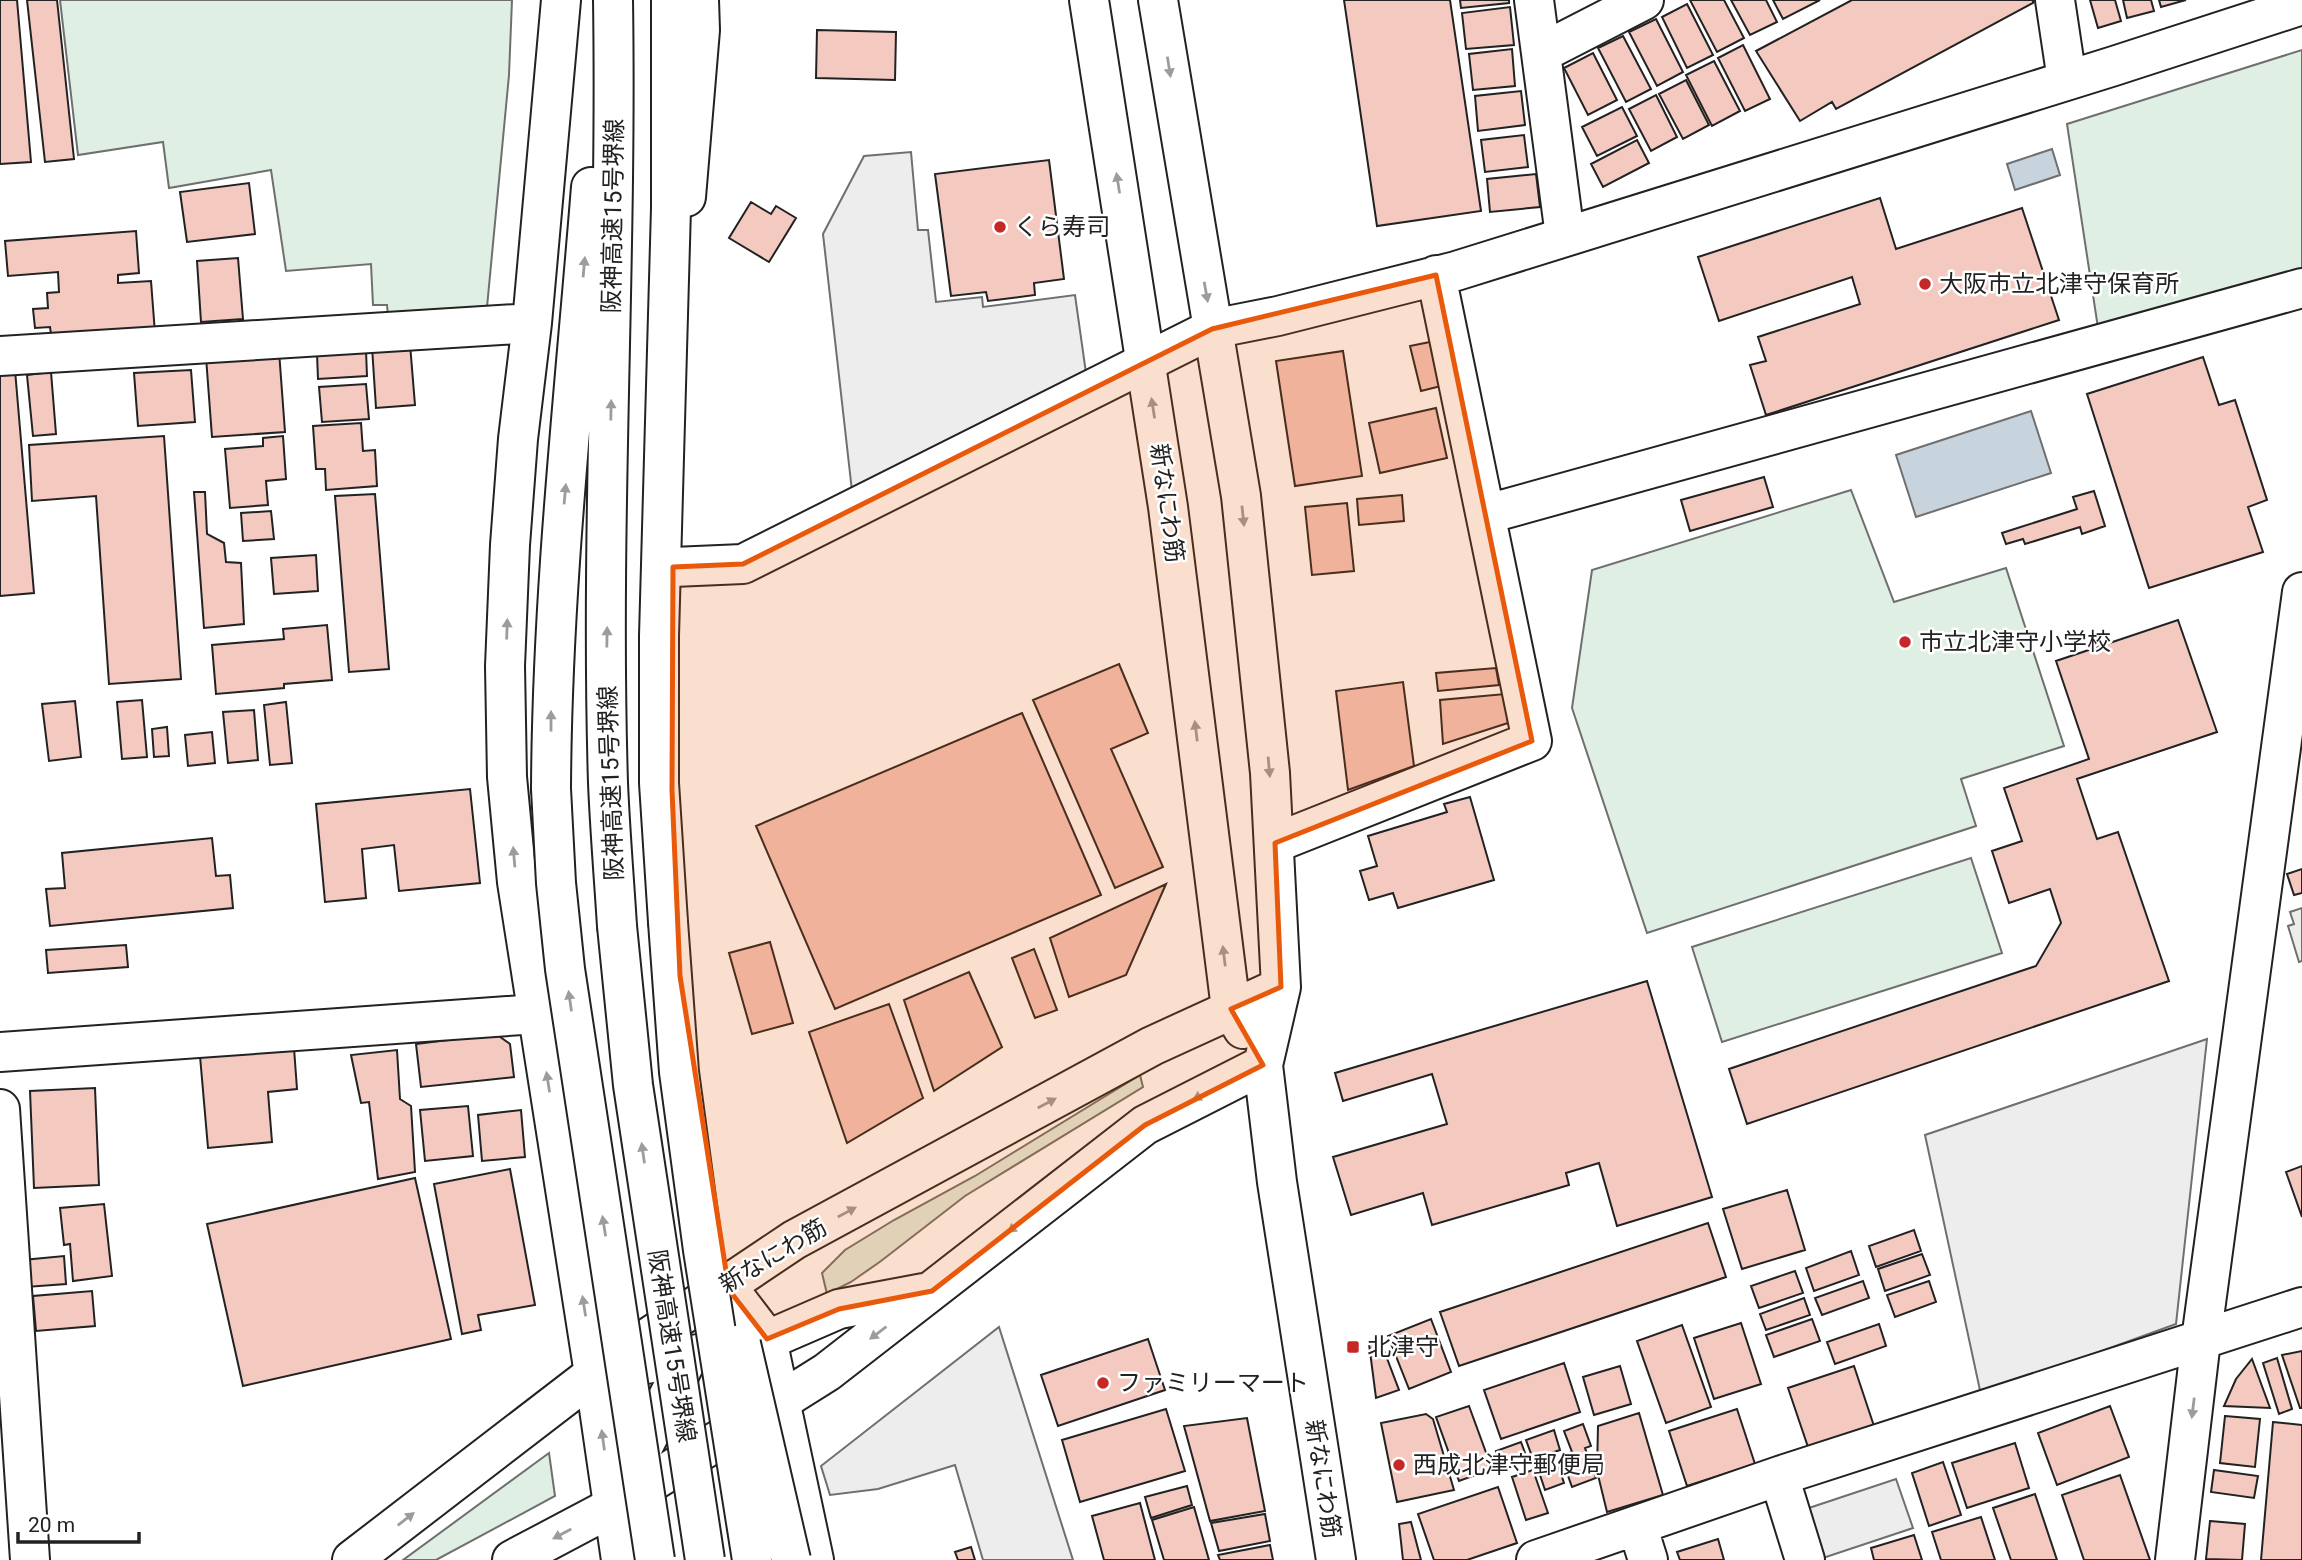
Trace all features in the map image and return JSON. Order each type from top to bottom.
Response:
[{"type":"main road","points":[[561,0],[510,545],[505,666],[507,777],[517,882],[621,1560]]},
{"type":"main road","points":[[601,0],[594,140],[556,596],[551,692],[551,789],[556,883],[565,969],[655,1560]]},
{"type":"main road","name":"阪神高速15号堺線","points":[[613,0],[614,202],[606,644],[608,785],[617,926],[633,1085],[705,1560]]},
{"type":"main road","name":"阪神高速15号堺線","points":[[671,0],[671,208],[659,636],[659,783],[679,1072],[703,1250],[752,1560]]},
{"type":"main road","points":[[699,0],[700,30],[674,339],[672,790],[680,976],[725,1284],[781,1401],[814,1560]]},
{"type":"main road","name":"新なにわ筋","points":[[1089,0],[1168,507],[1231,1009],[1263,1065]]},
{"type":"main road","name":"新なにわ筋","points":[[1157,0],[1241,496],[1270,773],[1282,987],[1263,1065],[1277,1182],[1336,1560]]},
{"type":"main road","points":[[1534,0],[1565,236]]},
{"type":"main road","points":[[1541,53],[1644,0]]},
{"type":"main road","points":[[2055,0],[2067,80]]},
{"type":"main road","points":[[673,567],[743,564],[1212,329],[1278,316],[1456,271],[2302,5]]},
{"type":"main road","points":[[1275,843],[1532,741],[1436,275]]},
{"type":"main road","points":[[1487,514],[2302,288]]},
{"type":"main road","points":[[0,356],[532,323]]},
{"type":"main road","points":[[2175,1560],[2202,1340],[2289,775],[2302,592]]},
{"type":"main road","name":"新なにわ筋","points":[[352,1560],[594,1374],[794,1240],[1152,1046],[1282,987]]},
{"type":"main road","points":[[0,1052],[537,1014]]},
{"type":"main road","points":[[512,1560],[612,1507],[827,1372],[1145,1125],[1263,1065]]},
{"type":"main road","points":[[679,1072],[791,1560]]},
{"type":"main road","points":[[0,1109],[11,1467],[30,1560]]},
{"type":"main road","points":[[612,1507],[725,1284]]},
{"type":"main road","points":[[594,1374],[751,1343],[839,1309],[932,1291]]},
{"type":"main road","points":[[1536,1560],[1642,1543],[1779,1476],[2302,1307]]},
{"type":"main road","points":[[751,1343],[748,1422],[774,1560]]},
{"type":"main road","points":[[1779,1476],[1805,1560]]},
{"type":"highlighted area","points":[[1436,275],[1532,741],[1275,843],[1281,987],[1231,1009],[1263,1065],[1145,1125],[932,1291],[839,1309],[767,1339],[729,1290],[680,976],[672,790],[673,567],[743,564],[1212,329]]},
{"type":"green space","points":[[60,0],[512,0],[509,75],[487,307],[388,316],[387,305],[373,305],[371,264],[286,271],[271,170],[169,188],[163,142],[78,155]]},
{"type":"green space","points":[[2302,50],[2302,270],[2098,328],[2067,124]]},
{"type":"green space","points":[[1851,490],[1894,602],[2006,568],[2064,746],[1961,779],[1976,826],[1647,933],[1572,708],[1592,570]]},
{"type":"green space","points":[[1971,858],[2002,953],[1722,1042],[1692,947]]},
{"type":"green space","points":[[1140,1075],[1143,1087],[965,1196],[881,1261],[851,1282],[827,1294],[822,1273],[845,1250],[975,1176]]},
{"type":"green space","points":[[549,1453],[555,1496],[436,1560],[403,1560]]},
{"type":"shaded area","points":[[2052,149],[2060,175],[2015,190],[2007,164]]},
{"type":"shaded area","points":[[911,152],[918,230],[928,230],[936,302],[982,297],[983,307],[1075,295],[1086,373],[852,491],[823,234],[864,156]]},
{"type":"shaded area","points":[[2031,411],[2051,473],[1916,517],[1896,455]]},
{"type":"shaded area","points":[[2302,908],[2302,961],[2299,962],[2288,926],[2294,924],[2290,912]]},
{"type":"shaded area","points":[[2207,1039],[2176,1324],[1981,1395],[1925,1135]]},
{"type":"shaded area","points":[[999,1327],[1073,1560],[983,1560],[955,1465],[878,1489],[830,1495],[821,1466]]},
{"type":"shaded area","points":[[1896,1479],[1913,1528],[1817,1560],[1800,1511]]},
{"type":"building","points":[[0,0],[17,0],[31,162],[0,164]]},
{"type":"building","points":[[27,0],[57,0],[74,159],[45,162]]},
{"type":"building","points":[[1344,0],[1450,0],[1481,211],[1377,226]]},
{"type":"building","points":[[1460,0],[1509,0],[1509,3],[1461,8]]},
{"type":"building","points":[[1690,0],[1724,0],[1744,38],[1717,52]]},
{"type":"building","points":[[1731,0],[1766,0],[1777,22],[1750,35]]},
{"type":"building","points":[[1773,0],[1820,0],[1783,19]]},
{"type":"building","points":[[1852,0],[2033,0],[2033,3],[1836,109],[1832,102],[1800,121],[1756,51]]},
{"type":"building","points":[[2090,0],[2115,0],[2121,21],[2098,28]]},
{"type":"building","points":[[2123,0],[2151,0],[2154,11],[2127,18]]},
{"type":"building","points":[[2159,0],[2186,0],[2161,7]]},
{"type":"building","points":[[1687,4],[1713,55],[1687,68],[1662,17]]},
{"type":"building","points":[[1510,7],[1514,45],[1466,49],[1462,13]]},
{"type":"building","points":[[1656,19],[1683,72],[1657,86],[1629,32]]},
{"type":"building","points":[[817,30],[896,32],[895,80],[816,78]]},
{"type":"building","points":[[1623,36],[1651,89],[1626,102],[1598,48]]},
{"type":"building","points":[[1743,45],[1770,99],[1745,111],[1718,58]]},
{"type":"building","points":[[1512,49],[1515,86],[1473,90],[1469,54]]},
{"type":"building","points":[[1593,53],[1617,100],[1588,115],[1564,68]]},
{"type":"building","points":[[1714,61],[1740,111],[1712,126],[1686,75]]},
{"type":"building","points":[[1686,80],[1709,125],[1683,139],[1659,94]]},
{"type":"building","points":[[1521,91],[1525,125],[1478,131],[1475,96]]},
{"type":"building","points":[[1656,95],[1677,137],[1651,151],[1629,109]]},
{"type":"building","points":[[1622,107],[1637,136],[1597,156],[1582,127]]},
{"type":"building","points":[[1524,135],[1528,167],[1485,172],[1481,140]]},
{"type":"building","points":[[1637,140],[1649,163],[1603,187],[1591,164]]},
{"type":"building","name":"くら寿司","points":[[1049,160],[1064,279],[1034,283],[1035,295],[988,301],[986,292],[951,296],[935,174]]},
{"type":"building","points":[[1536,174],[1540,207],[1490,212],[1487,179]]},
{"type":"building","points":[[249,183],[255,234],[187,242],[180,192]]},
{"type":"building","points":[[1880,198],[1896,249],[2022,208],[2059,320],[1766,415],[1750,365],[1766,361],[1758,337],[1860,304],[1852,277],[1719,321],[1698,257]]},
{"type":"building","points":[[751,202],[771,214],[776,206],[796,218],[769,262],[729,238]]},
{"type":"building","points":[[136,231],[139,273],[118,275],[118,283],[151,281],[155,333],[52,341],[50,327],[35,328],[33,309],[48,308],[47,293],[59,292],[58,272],[8,276],[5,241]]},
{"type":"building","points":[[238,258],[243,319],[201,322],[197,261]]},
{"type":"building","points":[[1430,342],[1441,386],[1421,391],[1410,346]]},
{"type":"building","points":[[410,344],[415,405],[376,408],[372,347]]},
{"type":"building","points":[[279,351],[285,432],[212,437],[206,357]]},
{"type":"building","points":[[366,351],[367,376],[318,379],[317,354]]},
{"type":"building","points":[[1343,351],[1362,476],[1295,486],[1276,361]]},
{"type":"building","points":[[2203,357],[2219,405],[2235,400],[2267,500],[2248,507],[2263,552],[2149,588],[2087,394]]},
{"type":"building","points":[[15,370],[34,593],[0,596],[0,372]]},
{"type":"building","points":[[191,370],[195,422],[138,426],[134,373]]},
{"type":"building","points":[[51,372],[56,434],[33,436],[27,375]]},
{"type":"building","points":[[366,384],[369,419],[322,422],[319,387]]},
{"type":"building","points":[[1436,408],[1447,458],[1380,473],[1369,423]]},
{"type":"building","points":[[361,423],[363,451],[375,450],[377,486],[326,490],[325,469],[316,469],[313,426]]},
{"type":"building","points":[[164,436],[181,679],[109,684],[96,496],[32,501],[29,445]]},
{"type":"building","points":[[283,436],[286,479],[266,481],[268,505],[230,508],[225,449],[263,446],[263,438]]},
{"type":"building","points":[[1764,477],[1773,507],[1690,531],[1681,500]]},
{"type":"building","points":[[2094,491],[2105,526],[2082,534],[2080,527],[2025,544],[2023,539],[2006,544],[2002,533],[2077,509],[2073,497]]},
{"type":"building","points":[[194,492],[205,492],[207,534],[224,543],[226,562],[241,563],[244,624],[204,628]]},
{"type":"building","points":[[375,494],[389,669],[349,672],[335,496]]},
{"type":"building","points":[[1402,495],[1404,521],[1359,525],[1357,499]]},
{"type":"building","points":[[1347,503],[1354,571],[1312,575],[1305,507]]},
{"type":"building","points":[[271,511],[274,539],[243,541],[241,513]]},
{"type":"building","points":[[316,555],[318,591],[274,594],[271,558]]},
{"type":"building","points":[[2178,620],[2217,732],[2077,779],[2097,839],[2118,832],[2169,981],[1747,1124],[1729,1069],[2036,966],[2061,923],[2050,889],[2009,903],[1992,851],[2022,841],[2004,788],[2089,759],[2056,661]]},
{"type":"building","points":[[327,625],[332,680],[284,684],[284,688],[216,694],[212,645],[284,639],[283,629]]},
{"type":"building","points":[[1119,664],[1148,733],[1111,749],[1163,867],[1115,888],[1033,700]]},
{"type":"building","points":[[1496,668],[1499,685],[1438,691],[1436,673]]},
{"type":"building","points":[[1403,682],[1414,766],[1348,790],[1336,691]]},
{"type":"building","points":[[1505,694],[1508,723],[1443,744],[1440,700]]},
{"type":"building","points":[[142,700],[147,757],[122,759],[117,702]]},
{"type":"building","points":[[75,701],[81,757],[49,761],[42,704]]},
{"type":"building","points":[[286,702],[292,763],[270,765],[264,705]]},
{"type":"building","points":[[254,710],[258,760],[228,763],[223,712]]},
{"type":"building","points":[[1022,713],[1101,895],[835,1009],[756,826]]},
{"type":"building","points":[[167,727],[169,756],[154,757],[152,729]]},
{"type":"building","points":[[212,732],[215,763],[188,766],[185,735]]},
{"type":"building","points":[[470,789],[480,883],[399,891],[394,845],[362,849],[366,898],[325,902],[316,804]]},
{"type":"building","points":[[1470,797],[1494,880],[1398,908],[1393,893],[1369,900],[1360,871],[1377,866],[1368,836],[1447,812],[1444,804]]},
{"type":"building","points":[[212,838],[216,876],[230,875],[233,908],[50,926],[46,889],[65,888],[62,853]]},
{"type":"building","points":[[2302,869],[2302,893],[2294,895],[2287,874]]},
{"type":"building","points":[[1166,884],[1126,975],[1069,997],[1050,938]]},
{"type":"building","points":[[770,942],[793,1023],[752,1034],[729,953]]},
{"type":"building","points":[[126,945],[128,967],[48,973],[46,950]]},
{"type":"building","points":[[1034,949],[1057,1010],[1035,1018],[1012,958]]},
{"type":"building","points":[[969,972],[1002,1047],[934,1091],[904,1000]]},
{"type":"building","points":[[1647,981],[1712,1197],[1617,1226],[1599,1163],[1566,1173],[1569,1185],[1432,1225],[1423,1193],[1351,1215],[1333,1157],[1447,1124],[1432,1074],[1343,1101],[1335,1073]]},
{"type":"building","points":[[889,1004],[923,1098],[847,1143],[809,1032]]},
{"type":"building","points":[[496,1034],[510,1044],[514,1077],[421,1087],[416,1044]]},
{"type":"building","points":[[294,1048],[297,1089],[268,1092],[272,1142],[208,1148],[200,1056]]},
{"type":"building","points":[[397,1050],[400,1099],[411,1106],[415,1172],[378,1179],[369,1102],[361,1103],[351,1055]]},
{"type":"building","points":[[95,1088],[99,1185],[34,1188],[30,1091]]},
{"type":"building","points":[[468,1106],[473,1156],[425,1161],[420,1110]]},
{"type":"building","points":[[521,1110],[525,1157],[482,1161],[478,1115]]},
{"type":"building","points":[[2302,1166],[2302,1217],[2286,1172]]},
{"type":"building","points":[[510,1169],[535,1305],[478,1315],[481,1330],[462,1334],[434,1184]]},
{"type":"building","points":[[415,1178],[451,1339],[243,1386],[207,1224]]},
{"type":"building","points":[[1787,1190],[1805,1250],[1742,1269],[1723,1209]]},
{"type":"building","points":[[104,1204],[112,1276],[73,1281],[70,1244],[64,1245],[60,1208]]},
{"type":"building","points":[[1708,1223],[1726,1277],[1459,1366],[1440,1312]]},
{"type":"building","points":[[1914,1230],[1921,1251],[1876,1267],[1869,1246]]},
{"type":"building","points":[[1851,1251],[1859,1275],[1814,1291],[1806,1268]]},
{"type":"building","points":[[1922,1254],[1930,1275],[1885,1291],[1878,1269]]},
{"type":"building","points":[[64,1256],[66,1284],[26,1287],[23,1260]]},
{"type":"building","points":[[1795,1271],[1803,1293],[1759,1308],[1751,1286]]},
{"type":"building","points":[[1863,1281],[1869,1298],[1822,1315],[1815,1298]]},
{"type":"building","points":[[1929,1281],[1936,1302],[1895,1317],[1887,1295]]},
{"type":"building","points":[[92,1291],[95,1326],[36,1331],[33,1296]]},
{"type":"building","points":[[1804,1298],[1810,1315],[1766,1330],[1760,1314]]},
{"type":"building","points":[[1431,1319],[1451,1372],[1409,1389],[1388,1336]]},
{"type":"building","points":[[1812,1319],[1820,1341],[1774,1357],[1766,1335]]},
{"type":"building","points":[[1741,1323],[1761,1384],[1714,1399],[1694,1338]]},
{"type":"building","points":[[1879,1324],[1886,1346],[1835,1364],[1827,1342]]},
{"type":"building","points":[[1682,1325],[1711,1407],[1666,1423],[1637,1341]]},
{"type":"building","name":"ファミリーマート","points":[[1148,1339],[1165,1390],[1058,1426],[1041,1375]]},
{"type":"building","points":[[1380,1340],[1399,1390],[1376,1398],[1369,1344]]},
{"type":"building","points":[[2302,1351],[2302,1408],[2300,1408],[2282,1355]]},
{"type":"building","points":[[2277,1358],[2292,1409],[2279,1414],[2263,1363]]},
{"type":"building","points":[[2252,1359],[2270,1408],[2224,1406],[2236,1379]]},
{"type":"building","points":[[1564,1363],[1580,1412],[1501,1439],[1484,1390]]},
{"type":"building","points":[[1620,1366],[1631,1404],[1594,1415],[1583,1377]]},
{"type":"building","points":[[1854,1366],[1874,1426],[1808,1447],[1788,1388]]},
{"type":"building","points":[[1469,1406],[1492,1469],[1459,1481],[1436,1417]]},
{"type":"building","points":[[2110,1406],[2129,1457],[2057,1485],[2038,1433]]},
{"type":"building","points":[[1166,1409],[1185,1471],[1080,1502],[1062,1440]]},
{"type":"building","points":[[1737,1409],[1755,1464],[1687,1486],[1669,1431]]},
{"type":"building","points":[[1639,1413],[1663,1495],[1607,1512],[1597,1471],[1598,1426]]},
{"type":"building","points":[[1426,1414],[1433,1419],[1454,1490],[1397,1502],[1381,1423]]},
{"type":"building","points":[[2225,1416],[2260,1419],[2255,1467],[2220,1463]]},
{"type":"building","points":[[1247,1418],[1265,1511],[1210,1521],[1184,1426]]},
{"type":"building","points":[[2273,1422],[2302,1425],[2302,1560],[2261,1560]]},
{"type":"building","points":[[1583,1424],[1591,1446],[1585,1448],[1596,1478],[1572,1487],[1561,1456],[1572,1452],[1564,1431]]},
{"type":"building","points":[[1554,1430],[1560,1450],[1533,1459],[1526,1440]]},
{"type":"building","points":[[1521,1442],[1528,1461],[1504,1469],[1496,1451]]},
{"type":"building","points":[[2015,1443],[2029,1488],[1967,1508],[1952,1463]]},
{"type":"building","points":[[1557,1462],[1564,1483],[1545,1490],[1538,1469]]},
{"type":"building","points":[[1943,1462],[1961,1515],[1929,1526],[1912,1473]]},
{"type":"building","points":[[1533,1470],[1548,1513],[1526,1520],[1512,1477]]},
{"type":"building","points":[[2214,1470],[2258,1476],[2254,1498],[2211,1492]]},
{"type":"building","points":[[2120,1475],[2150,1560],[2084,1560],[2062,1495]]},
{"type":"building","points":[[1187,1486],[1192,1505],[1151,1518],[1145,1497]]},
{"type":"building","points":[[1498,1487],[1517,1543],[1467,1560],[1434,1560],[1418,1514]]},
{"type":"building","points":[[2035,1494],[2057,1560],[2011,1560],[1993,1508]]},
{"type":"building","points":[[1140,1503],[1155,1560],[1104,1560],[1092,1516]]},
{"type":"building","points":[[1194,1507],[1209,1560],[1164,1560],[1152,1520]]},
{"type":"building","points":[[1265,1514],[1270,1541],[1219,1551],[1211,1523]]},
{"type":"building","points":[[1981,1517],[1995,1560],[1941,1560],[1932,1532]]},
{"type":"building","points":[[2210,1521],[2245,1524],[2242,1560],[2206,1559]]},
{"type":"building","points":[[1411,1522],[1421,1560],[1403,1560],[1399,1524]]},
{"type":"building","points":[[1914,1535],[1922,1560],[1874,1560],[1871,1548]]},
{"type":"building","points":[[1718,1539],[1724,1560],[1680,1560],[1677,1552]]},
{"type":"building","points":[[1270,1545],[1273,1560],[1220,1560],[1218,1555]]},
{"type":"building","points":[[971,1547],[975,1560],[958,1560],[955,1552]]},
{"type":"place","name":"くら寿司","points":[[1000,227]]},
{"type":"place","name":"大阪市立北津守保育所","points":[[1925,284]]},
{"type":"place","name":"市立北津守小学校","points":[[1905,642]]},
{"type":"place","name":"北津守","points":[[1353,1347]]},
{"type":"place","name":"ファミリーマート","points":[[1103,1383]]},
{"type":"place","name":"西成北津守郵便局","points":[[1399,1465]]}]
